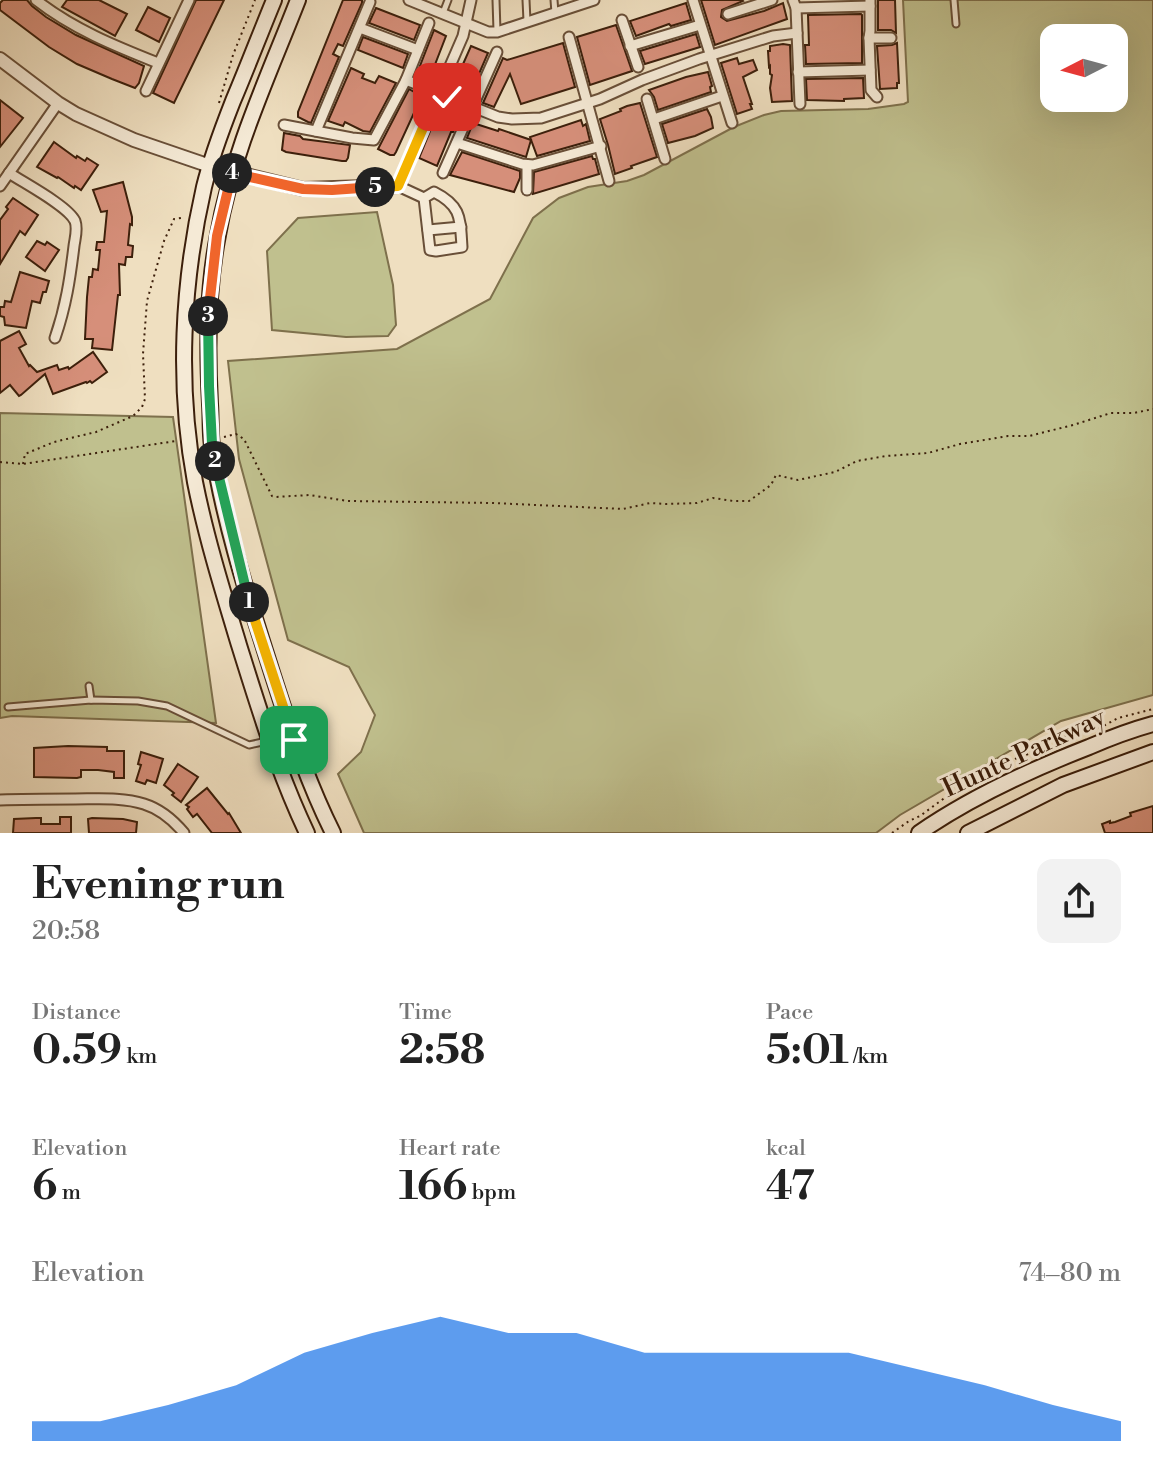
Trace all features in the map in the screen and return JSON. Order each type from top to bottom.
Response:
[{"type":"main road","points":[[274,0],[210,166],[194,234],[184,321],[189,443],[195,483],[223,591],[268,741],[307,833]]},
{"type":"main road","points":[[298,0],[238,154],[217,236],[207,326],[212,444],[245,588],[294,740],[316,799],[333,833]]},
{"type":"main road","name":"Hunte Parkway","points":[[919,833],[961,806],[1048,762],[1153,724]]},
{"type":"main road","name":"Hunte Parkway","points":[[968,833],[1063,785],[1153,752]]},
{"type":"street","points":[[36,0],[76,27],[158,63]]},
{"type":"street","points":[[398,186],[463,36],[471,0]]},
{"type":"street","points":[[693,0],[732,123]]},
{"type":"street","points":[[728,14],[772,0]]},
{"type":"street","points":[[414,1],[488,32],[497,32],[590,1]]},
{"type":"street","points":[[146,91],[185,2]]},
{"type":"street","points":[[316,131],[370,2]]},
{"type":"street","points":[[800,104],[794,4],[870,3],[871,90],[877,97]]},
{"type":"street","points":[[622,20],[638,67]]},
{"type":"street","points":[[284,125],[374,140],[406,80],[429,23]]},
{"type":"street","points":[[630,46],[700,25]]},
{"type":"street","points":[[360,28],[418,50]]},
{"type":"street","points":[[406,80],[498,117],[541,118],[773,36],[797,33]]},
{"type":"street","points":[[569,37],[609,181]]},
{"type":"street","points":[[869,38],[891,38]]},
{"type":"street","points":[[443,173],[497,52]]},
{"type":"street","points":[[0,59],[76,114],[210,166],[303,189],[398,186],[424,198]]},
{"type":"street","points":[[798,72],[870,70]]},
{"type":"street","points":[[654,119],[722,96]]},
{"type":"street","points":[[647,99],[665,159]]},
{"type":"street","points":[[0,186],[58,103]]},
{"type":"street","points":[[457,143],[527,165],[601,146]]},
{"type":"street","points":[[527,165],[527,190]]},
{"type":"street","points":[[9,173],[55,202],[74,219],[76,229],[69,288],[55,338]]},
{"type":"street","points":[[434,192],[447,198],[459,211],[462,247],[430,250],[424,198],[434,192]]},
{"type":"street","points":[[428,230],[461,227]]},
{"type":"street","points":[[0,800],[94,799],[143,803],[157,809],[184,833]]},
{"type":"lane","points":[[443,13],[448,0]]},
{"type":"lane","points":[[496,0],[497,32]]},
{"type":"lane","points":[[526,0],[527,22]]},
{"type":"lane","points":[[554,0],[555,14]]},
{"type":"lane","points":[[954,0],[956,24]]},
{"type":"lane","points":[[89,686],[91,700]]},
{"type":"lane","points":[[8,707],[91,700],[138,701],[167,706],[249,745],[268,741]]},
{"type":"path","points":[[218,106],[233,55],[255,0]]},
{"type":"path","points":[[23,464],[25,454],[54,442],[96,432],[133,416],[142,407],[145,399],[143,354],[147,301],[164,241],[174,219],[181,218]]},
{"type":"path","points":[[224,437],[241,436],[272,496],[276,497],[309,495],[348,501],[623,509],[650,503],[697,503],[713,498],[749,501],[771,485],[776,475],[798,480],[835,472],[857,461],[928,453],[1008,436],[1029,436],[1111,413],[1153,409]]},
{"type":"path","points":[[0,462],[23,464],[177,441]]},
{"type":"green space","points":[[903,0],[1153,0],[1153,695],[1061,721],[900,815],[876,833],[364,833],[338,774],[361,752],[375,715],[349,667],[288,640],[239,459],[228,361],[397,349],[490,299],[533,218],[559,198],[588,187],[644,175],[734,127],[764,115],[781,111],[868,109],[908,102]]},
{"type":"green space","points":[[377,212],[393,285],[396,325],[388,336],[346,337],[272,330],[267,251],[298,218]]},
{"type":"green space","points":[[0,413],[173,417],[216,723],[0,718]]},
{"type":"building","points":[[3,0],[27,0],[46,17],[76,35],[144,66],[139,83],[135,88],[112,79],[77,64],[49,47],[0,10]]},
{"type":"building","points":[[67,0],[99,0],[127,14],[115,36],[62,7]]},
{"type":"building","points":[[196,0],[224,0],[174,103],[153,93]]},
{"type":"building","points":[[343,0],[362,0],[362,3],[343,46],[338,44],[333,54],[339,57],[311,123],[298,117],[298,112]]},
{"type":"building","points":[[701,0],[742,0],[722,10],[721,17],[727,21],[783,3],[787,19],[715,45]]},
{"type":"building","points":[[878,0],[895,0],[896,33],[878,30]]},
{"type":"building","points":[[686,3],[691,20],[636,36],[630,21]]},
{"type":"building","points":[[148,7],[170,18],[159,42],[136,30]]},
{"type":"building","points":[[376,8],[420,25],[414,40],[369,23]]},
{"type":"building","points":[[861,14],[862,63],[806,64],[808,15]]},
{"type":"building","points":[[616,25],[632,71],[590,85],[577,37]]},
{"type":"building","points":[[434,30],[446,36],[429,80],[416,76]]},
{"type":"building","points":[[696,34],[700,47],[645,64],[640,51]]},
{"type":"building","points":[[363,37],[408,54],[403,68],[358,50]]},
{"type":"building","points":[[563,43],[575,87],[521,104],[510,74],[494,107],[483,103],[503,58],[507,60]]},
{"type":"building","points":[[897,43],[899,83],[897,88],[880,89],[877,46]]},
{"type":"building","points":[[790,45],[792,101],[772,102],[768,51],[770,46]]},
{"type":"building","points":[[471,46],[488,53],[469,97],[452,89]]},
{"type":"building","points":[[737,58],[739,64],[753,60],[757,70],[743,77],[752,109],[737,114],[721,63]]},
{"type":"building","points":[[351,68],[364,74],[362,78],[375,83],[379,76],[396,83],[370,132],[345,122],[343,126],[328,121]]},
{"type":"building","points":[[708,72],[711,92],[658,110],[649,90]]},
{"type":"building","points":[[863,78],[864,98],[807,100],[806,79]]},
{"type":"building","points":[[409,89],[421,96],[420,100],[396,152],[390,155],[378,149]]},
{"type":"building","points":[[0,100],[23,118],[0,147]]},
{"type":"building","points":[[640,103],[657,157],[615,174],[600,119]]},
{"type":"building","points":[[439,109],[460,116],[437,166],[419,158]]},
{"type":"building","points":[[707,109],[713,128],[668,143],[662,124]]},
{"type":"building","points":[[581,120],[583,126],[586,124],[590,141],[537,156],[530,137]]},
{"type":"building","points":[[473,123],[531,140],[526,157],[467,138]]},
{"type":"building","points":[[284,133],[303,139],[350,145],[348,158],[342,161],[286,152],[282,150]]},
{"type":"building","points":[[54,142],[76,158],[85,161],[87,158],[98,165],[81,190],[37,167]]},
{"type":"building","points":[[462,152],[520,171],[514,192],[450,175]]},
{"type":"building","points":[[592,156],[599,174],[533,194],[534,172]]},
{"type":"building","points":[[123,182],[132,217],[128,245],[133,246],[132,257],[126,257],[125,265],[119,264],[120,295],[112,350],[92,348],[93,339],[85,339],[89,277],[92,277],[93,269],[98,270],[100,250],[96,250],[97,242],[104,242],[107,211],[101,212],[93,190]]},
{"type":"building","points":[[13,198],[38,215],[25,235],[20,231],[0,264],[0,220]]},
{"type":"building","points":[[37,241],[45,245],[47,242],[59,250],[45,271],[26,257]]},
{"type":"building","points":[[20,272],[49,281],[40,303],[32,301],[26,328],[5,325],[4,317],[0,316],[0,307],[4,307],[5,301],[11,302]]},
{"type":"building","points":[[19,331],[26,344],[19,348],[29,366],[37,372],[57,365],[59,370],[69,369],[93,352],[107,372],[92,383],[86,382],[53,394],[45,374],[19,396],[10,385],[0,393],[0,341]]},
{"type":"building","points":[[107,747],[107,751],[124,751],[124,778],[114,778],[114,772],[98,770],[81,770],[81,777],[77,778],[34,777],[34,748]]},
{"type":"building","points":[[141,752],[163,759],[156,783],[136,781]]},
{"type":"building","points":[[178,764],[198,777],[181,802],[164,785]]},
{"type":"building","points":[[207,788],[229,813],[241,833],[212,833],[197,814],[193,817],[186,805]]},
{"type":"building","points":[[1153,806],[1153,833],[1105,833],[1102,824],[1115,822],[1131,816],[1130,813]]},
{"type":"building","points":[[60,817],[71,817],[71,833],[13,833],[14,819],[41,818],[41,824],[60,824]]},
{"type":"building","points":[[88,819],[137,822],[136,833],[89,833]]},
{"type":"route","points":[[294,740],[245,588],[212,444],[207,326],[217,236],[233,173],[303,189],[398,186],[438,93],[447,97]]}]
